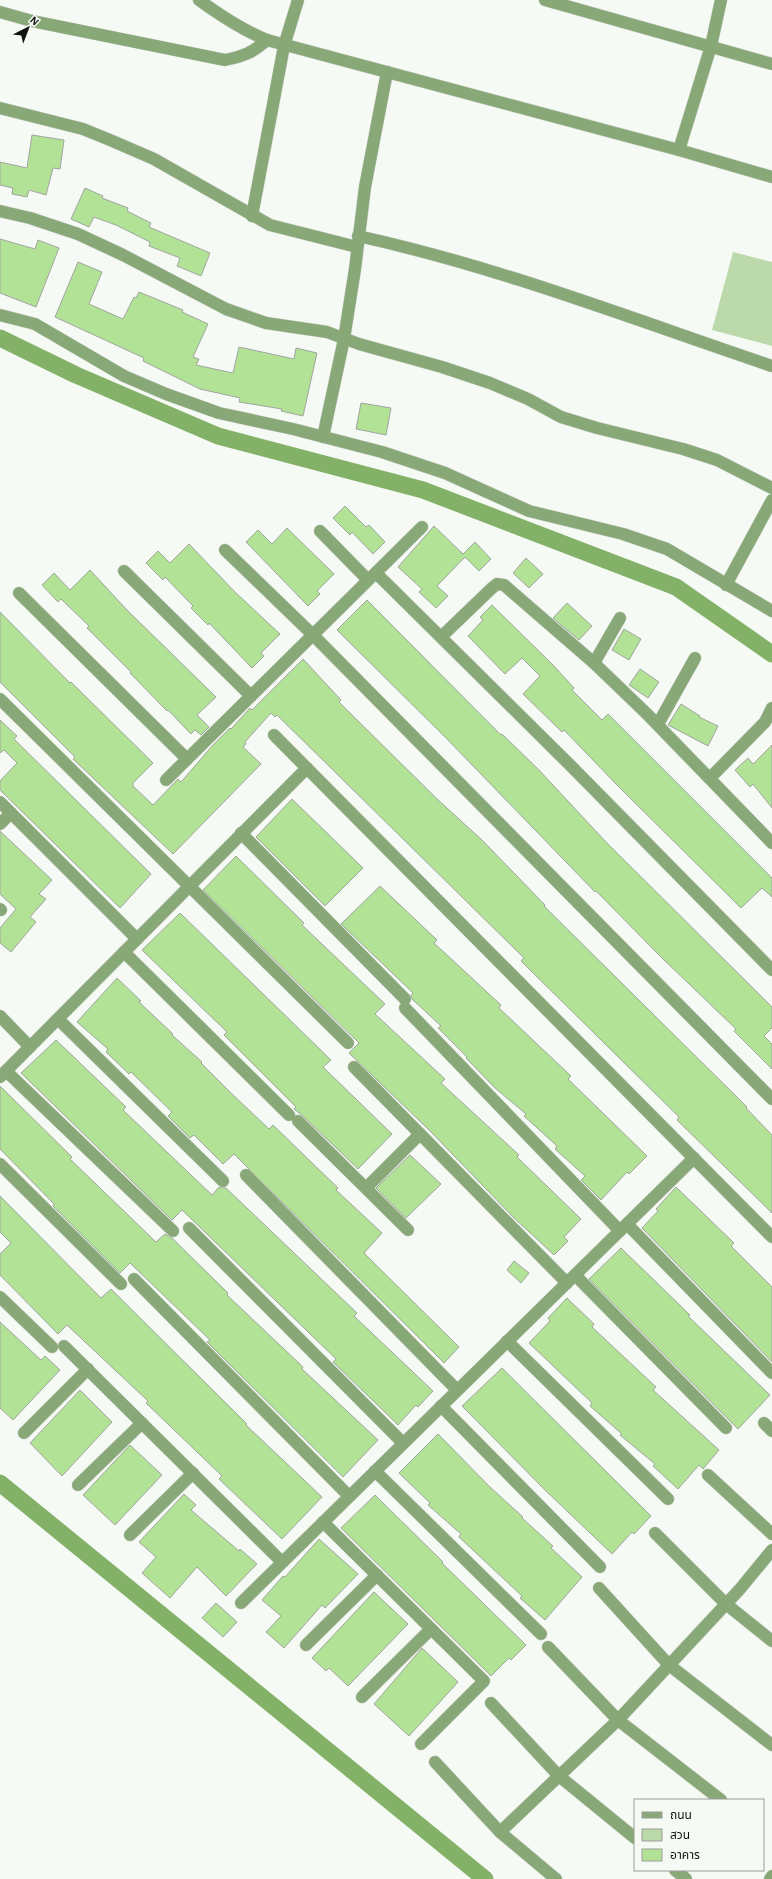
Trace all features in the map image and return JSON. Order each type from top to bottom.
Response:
[{"type":"street","points":[[199,0],[243,30],[284,46],[678,150],[772,177]]},
{"type":"street","points":[[252,216],[284,46],[298,0]]},
{"type":"street","points":[[545,0],[772,64]]},
{"type":"street","points":[[678,150],[711,46],[721,0]]},
{"type":"street","points":[[0,12],[32,21],[225,60],[254,51],[267,40]]},
{"type":"street","points":[[324,437],[344,339],[365,186],[387,72]]},
{"type":"street","points":[[0,108],[83,128],[154,159],[270,225],[469,263],[772,366]]},
{"type":"street","points":[[0,211],[30,218],[78,234],[123,255],[226,309],[266,323],[327,332],[344,339],[442,367],[490,383],[528,399],[561,417],[597,428],[683,449],[717,460],[772,488]]},
{"type":"street","points":[[0,314],[35,324],[124,376],[166,394],[219,413],[382,452],[445,473],[529,511],[623,534],[667,549],[702,568],[726,585],[772,611]]},
{"type":"street","points":[[726,585],[772,500]]},
{"type":"street","points":[[166,780],[422,527]]},
{"type":"street","points":[[320,531],[441,637],[772,970]]},
{"type":"street","points":[[225,550],[313,635],[772,1099]]},
{"type":"street","points":[[124,571],[251,696]]},
{"type":"street","points":[[441,637],[492,588],[497,584],[504,585],[594,663],[658,724],[772,842]]},
{"type":"street","points":[[19,593],[187,759]]},
{"type":"street","points":[[594,663],[620,618]]},
{"type":"street","points":[[658,724],[695,658]]},
{"type":"street","points":[[0,699],[348,1043]]},
{"type":"street","points":[[710,778],[769,725],[772,708]]},
{"type":"street","points":[[274,735],[772,1237]]},
{"type":"street","points":[[173,1231],[3,1074],[307,768]]},
{"type":"street","points":[[0,802],[137,939]]},
{"type":"street","points":[[0,824],[11,813]]},
{"type":"street","points":[[241,833],[623,1227],[772,1373]]},
{"type":"street","points":[[124,952],[408,1230]]},
{"type":"street","points":[[0,1016],[30,1047]]},
{"type":"street","points":[[58,1019],[223,1181]]},
{"type":"street","points":[[354,1067],[420,1134],[726,1428]]},
{"type":"street","points":[[366,1188],[420,1134]]},
{"type":"street","points":[[241,1603],[694,1158]]},
{"type":"street","points":[[0,1164],[121,1284]]},
{"type":"street","points":[[246,1175],[457,1390]]},
{"type":"street","points":[[189,1228],[403,1443]]},
{"type":"street","points":[[134,1279],[349,1496]]},
{"type":"street","points":[[0,1296],[58,1346],[88,1369],[282,1562]]},
{"type":"street","points":[[507,1341],[668,1499]]},
{"type":"street","points":[[24,1433],[88,1369]]},
{"type":"street","points":[[441,1406],[600,1567]]},
{"type":"street","points":[[78,1485],[142,1423]]},
{"type":"street","points":[[375,1471],[541,1634]]},
{"type":"street","points":[[130,1535],[192,1473]]},
{"type":"street","points":[[708,1475],[772,1534]]},
{"type":"street","points":[[323,1522],[484,1681],[422,1744]]},
{"type":"street","points":[[655,1533],[726,1604],[772,1641]]},
{"type":"street","points":[[500,1832],[618,1720],[726,1604],[772,1550]]},
{"type":"street","points":[[306,1645],[377,1575]]},
{"type":"street","points":[[599,1588],[670,1664],[772,1745]]},
{"type":"street","points":[[362,1698],[431,1629]]},
{"type":"street","points":[[548,1647],[618,1720],[720,1799]]},
{"type":"street","points":[[491,1703],[559,1776],[634,1837]]},
{"type":"street","points":[[435,1762],[500,1832],[556,1879]]},
{"type":"street","points":[[676,1871],[686,1879]]},
{"type":"green space","points":[[733,252],[772,262],[772,346],[712,330]]},
{"type":"building","points":[[32,135],[64,140],[60,169],[53,168],[46,195],[29,190],[27,197],[12,194],[13,188],[0,185],[0,162],[27,168]]},
{"type":"building","points":[[85,188],[103,196],[102,198],[128,208],[127,211],[151,223],[149,227],[210,253],[201,276],[177,266],[180,258],[149,246],[150,242],[116,225],[94,217],[89,227],[71,219]]},
{"type":"building","points":[[0,239],[35,249],[38,240],[59,248],[36,307],[0,293]]},
{"type":"building","points":[[78,262],[102,272],[89,304],[123,319],[134,297],[136,298],[139,292],[183,310],[182,312],[208,324],[193,357],[199,359],[196,365],[233,373],[239,347],[294,359],[296,348],[317,353],[303,416],[281,411],[282,409],[239,402],[240,398],[200,389],[143,361],[144,358],[55,317]]},
{"type":"building","points":[[361,403],[391,408],[386,435],[356,429]]},
{"type":"building","points":[[345,506],[366,527],[369,525],[385,542],[373,554],[352,532],[350,535],[333,518]]},
{"type":"building","points":[[434,526],[463,554],[475,542],[491,559],[479,571],[465,557],[437,586],[448,596],[436,608],[419,592],[422,589],[398,567]]},
{"type":"building","points":[[287,528],[334,574],[317,591],[320,594],[308,606],[246,542],[258,530],[272,544]]},
{"type":"building","points":[[189,544],[235,592],[280,634],[261,653],[264,656],[252,668],[209,623],[208,625],[191,608],[193,606],[165,577],[163,580],[146,563],[158,551],[170,563]]},
{"type":"building","points":[[526,558],[543,574],[529,588],[513,573]]},
{"type":"building","points":[[90,570],[126,609],[216,697],[197,715],[209,727],[201,735],[195,730],[191,734],[87,628],[89,626],[61,599],[58,602],[42,585],[54,573],[70,590]]},
{"type":"building","points":[[367,600],[501,735],[502,734],[539,770],[605,841],[772,1007],[772,1028],[764,1036],[772,1044],[772,1069],[734,1031],[736,1029],[663,959],[596,891],[595,892],[447,739],[337,630]]},
{"type":"building","points":[[567,603],[592,626],[579,640],[553,618]]},
{"type":"building","points":[[492,605],[554,666],[574,688],[572,690],[602,720],[608,714],[772,878],[772,897],[762,888],[741,908],[564,730],[562,732],[523,694],[540,676],[522,658],[505,674],[468,636],[483,620],[480,617]]},
{"type":"building","points":[[0,612],[70,683],[71,682],[153,763],[133,783],[133,786],[153,805],[178,779],[181,782],[212,746],[230,728],[231,729],[250,708],[252,710],[303,659],[341,700],[339,702],[436,798],[483,841],[545,905],[544,906],[747,1107],[746,1108],[772,1135],[772,1213],[677,1120],[679,1117],[521,961],[524,958],[277,715],[275,717],[271,713],[245,742],[246,744],[243,747],[261,764],[173,854],[73,759],[75,757],[0,682]]},
{"type":"building","points":[[624,629],[641,639],[629,660],[612,650]]},
{"type":"building","points":[[640,669],[659,682],[648,698],[629,685]]},
{"type":"building","points":[[681,704],[700,716],[699,717],[718,726],[708,746],[668,725]]},
{"type":"building","points":[[0,720],[17,736],[14,739],[151,874],[120,908],[0,790],[0,781],[17,763],[4,750],[0,753]]},
{"type":"building","points":[[772,745],[772,808],[753,784],[750,787],[735,770],[748,758],[753,764]]},
{"type":"building","points":[[292,799],[363,868],[325,906],[256,837]]},
{"type":"building","points":[[0,831],[52,880],[39,894],[46,899],[30,917],[36,922],[11,952],[0,943],[0,928],[16,909],[0,894]]},
{"type":"building","points":[[236,856],[304,923],[302,925],[385,1004],[375,1014],[445,1079],[441,1083],[519,1155],[517,1157],[581,1219],[564,1237],[568,1241],[554,1255],[514,1218],[429,1130],[349,1053],[359,1043],[203,890]]},
{"type":"building","points":[[380,886],[437,940],[434,943],[501,1005],[499,1008],[571,1076],[568,1079],[647,1156],[629,1174],[627,1172],[601,1200],[581,1180],[585,1176],[555,1149],[557,1146],[524,1116],[526,1114],[495,1088],[438,1028],[441,1026],[412,999],[411,995],[413,993],[341,924]]},
{"type":"building","points":[[180,913],[331,1060],[323,1067],[392,1134],[358,1169],[294,1109],[296,1107],[224,1035],[227,1032],[142,950]]},
{"type":"building","points":[[117,978],[141,1001],[139,1002],[202,1062],[201,1063],[231,1093],[269,1129],[273,1125],[338,1188],[336,1190],[382,1233],[364,1253],[459,1347],[444,1363],[234,1154],[223,1164],[194,1135],[190,1138],[168,1116],[172,1112],[131,1072],[129,1074],[106,1052],[108,1049],[77,1022]]},
{"type":"building","points":[[56,1040],[126,1107],[123,1110],[212,1195],[219,1187],[226,1188],[357,1313],[354,1316],[433,1391],[418,1407],[416,1405],[398,1425],[333,1362],[336,1359],[182,1210],[172,1220],[21,1073]]},
{"type":"building","points":[[0,1086],[72,1157],[70,1159],[156,1242],[165,1234],[172,1238],[228,1293],[227,1295],[303,1367],[302,1369],[378,1440],[343,1477],[207,1342],[210,1340],[130,1263],[120,1273],[53,1206],[54,1204],[0,1149]]},
{"type":"building","points":[[410,1155],[441,1184],[406,1218],[376,1188]]},
{"type":"building","points":[[676,1187],[734,1243],[731,1246],[772,1287],[772,1362],[642,1228],[658,1211],[656,1209]]},
{"type":"building","points":[[0,1196],[101,1298],[111,1289],[247,1424],[246,1425],[322,1497],[282,1539],[219,1479],[222,1476],[146,1403],[148,1401],[67,1325],[58,1334],[0,1275],[0,1254],[11,1243],[0,1232]]},
{"type":"building","points":[[621,1248],[690,1315],[688,1316],[770,1395],[738,1429],[589,1279]]},
{"type":"building","points":[[514,1261],[529,1273],[521,1283],[507,1270]]},
{"type":"building","points":[[567,1298],[594,1324],[592,1327],[656,1387],[653,1390],[719,1450],[703,1469],[699,1465],[678,1489],[653,1466],[655,1464],[620,1435],[622,1434],[590,1406],[592,1403],[529,1343],[550,1321],[548,1318]]},
{"type":"building","points":[[0,1322],[41,1360],[45,1356],[60,1370],[13,1420],[0,1408]]},
{"type":"building","points":[[502,1368],[651,1516],[634,1534],[632,1532],[612,1554],[545,1490],[462,1406]]},
{"type":"building","points":[[80,1390],[112,1422],[62,1476],[30,1443]]},
{"type":"building","points":[[438,1434],[490,1487],[553,1546],[551,1548],[582,1577],[545,1620],[520,1598],[522,1596],[459,1537],[461,1534],[428,1505],[430,1503],[399,1473]]},
{"type":"building","points":[[130,1445],[162,1475],[115,1525],[83,1495]]},
{"type":"building","points":[[184,1494],[196,1505],[191,1510],[239,1551],[240,1549],[257,1564],[226,1596],[197,1567],[170,1598],[142,1573],[156,1557],[139,1542]]},
{"type":"building","points":[[375,1495],[526,1645],[511,1660],[509,1658],[491,1676],[341,1528]]},
{"type":"building","points":[[319,1539],[358,1574],[325,1608],[322,1605],[284,1648],[266,1632],[281,1616],[262,1600]]},
{"type":"building","points":[[374,1592],[408,1624],[348,1686],[329,1668],[326,1671],[312,1658]]},
{"type":"building","points":[[216,1603],[237,1622],[223,1637],[202,1618]]},
{"type":"building","points":[[422,1648],[458,1682],[409,1736],[374,1704]]},
{"type":"waterway","points":[[0,338],[76,375],[218,436],[423,490],[676,587],[772,654]]},
{"type":"waterway","points":[[0,1483],[485,1879]]}]
